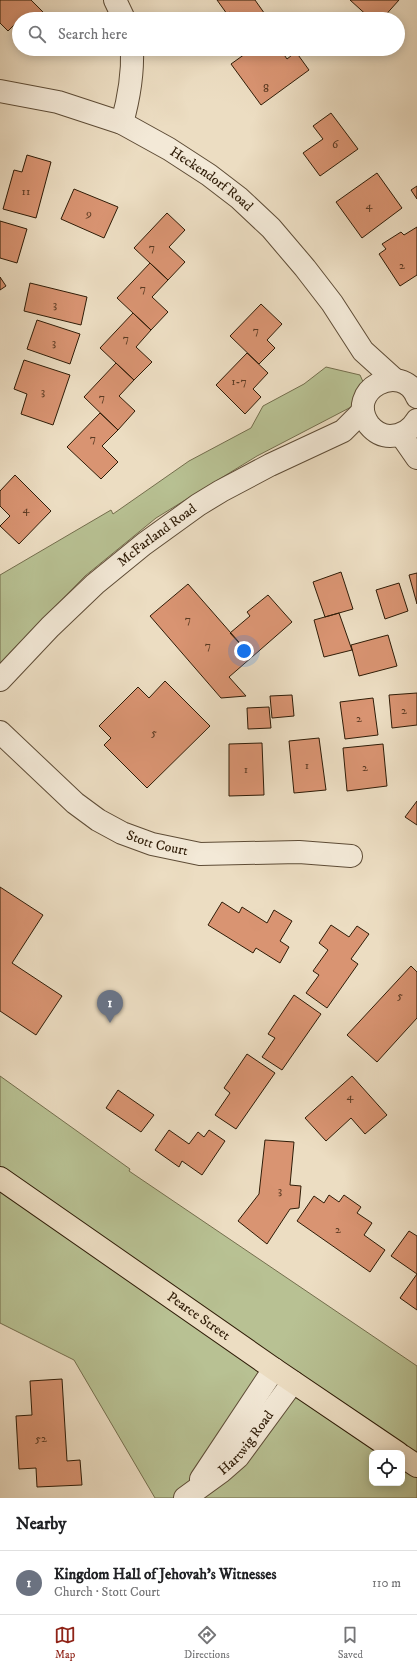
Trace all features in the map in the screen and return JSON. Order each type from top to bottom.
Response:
[{"type":"main road","name":"Pearce Street","points":[[0,1178],[274,1369],[394,1450]]},
{"type":"main road","points":[[405,1458],[417,1466]]},
{"type":"street","points":[[115,0],[121,12]]},
{"type":"street","points":[[122,122],[130,93],[132,56]]},
{"type":"street","name":"Heckendorf Road","points":[[0,91],[58,102],[122,122],[169,148],[209,175],[239,198],[271,228],[332,303],[363,351],[371,376],[372,388]]},
{"type":"street","name":"Heckendorf Road","points":[[363,351],[410,389]]},
{"type":"street","points":[[374,430],[366,420],[363,411],[363,403],[366,394],[379,383],[387,380],[410,389]]},
{"type":"street","name":"McFarland Road","points":[[0,680],[50,627],[95,584],[144,544],[198,505],[270,465],[343,431],[363,411]]},
{"type":"street","points":[[417,420],[413,426],[401,435],[417,458]]},
{"type":"street","name":"McFarland Road","points":[[343,431],[374,430],[379,434],[388,436],[401,435]]},
{"type":"street","name":"Stott Court","points":[[0,732],[75,803],[98,820],[122,833],[152,844],[200,854],[299,852],[351,856]]},
{"type":"street","name":"Hartwig Road","points":[[187,1496],[274,1369]]},
{"type":"street","name":"Hartwig Road","points":[[187,1496],[222,1471],[238,1457],[293,1382]]},
{"type":"green space","points":[[326,367],[360,375],[365,386],[355,405],[257,456],[156,518],[85,576],[0,663],[0,575],[111,510],[113,514],[189,461],[251,428],[263,406],[304,384]]},
{"type":"green space","points":[[0,1076],[130,1169],[129,1171],[417,1366],[417,1498],[155,1498],[74,1360],[0,1323]]},
{"type":"building","points":[[0,0],[31,0],[43,12],[12,12],[12,27],[8,31],[0,23]]},
{"type":"building","points":[[217,0],[255,0],[263,12],[230,12],[226,12]]},
{"type":"building","points":[[350,0],[399,0],[388,12],[363,12]]},
{"type":"building","points":[[242,56],[285,56],[287,59],[291,56],[299,56],[309,70],[261,105],[231,64]]},
{"type":"building","points":[[331,113],[358,149],[320,176],[303,153],[323,139],[313,126]]},
{"type":"building","points":[[27,155],[51,162],[36,218],[3,209],[14,170],[22,172]]},
{"type":"building","points":[[377,173],[402,208],[362,238],[336,202]]},
{"type":"building","points":[[417,186],[417,199],[411,190]]},
{"type":"building","points":[[74,189],[118,207],[104,238],[61,219]]},
{"type":"building","points":[[167,213],[185,230],[169,247],[185,262],[168,280],[134,248]]},
{"type":"building","points":[[0,221],[27,229],[17,263],[0,258]]},
{"type":"building","points":[[417,227],[417,275],[400,286],[379,254],[386,249],[382,244],[401,232],[404,235]]},
{"type":"building","points":[[150,263],[168,280],[152,297],[168,312],[151,330],[117,298]]},
{"type":"building","points":[[0,277],[6,286],[0,290]]},
{"type":"building","points":[[30,283],[87,297],[81,325],[24,311]]},
{"type":"building","points":[[261,304],[282,324],[267,340],[275,348],[259,364],[230,336]]},
{"type":"building","points":[[133,313],[151,330],[136,347],[152,362],[134,380],[100,348]]},
{"type":"building","points":[[37,320],[80,334],[70,364],[27,349]]},
{"type":"building","points":[[247,353],[268,373],[253,389],[261,397],[245,414],[216,385]]},
{"type":"building","points":[[24,360],[70,375],[53,425],[21,414],[27,394],[14,389]]},
{"type":"building","points":[[116,363],[134,380],[119,396],[135,411],[118,430],[84,397]]},
{"type":"building","points":[[100,413],[118,430],[102,446],[118,462],[101,479],[67,447]]},
{"type":"building","points":[[15,475],[51,511],[19,544],[0,526],[10,516],[0,506],[0,491]]},
{"type":"building","points":[[341,572],[353,609],[325,617],[313,582]]},
{"type":"building","points":[[417,573],[417,604],[409,575]]},
{"type":"building","points":[[399,583],[408,611],[385,619],[376,590]]},
{"type":"building","points":[[188,584],[252,657],[229,677],[246,696],[221,698],[150,616]]},
{"type":"building","points":[[268,595],[292,622],[252,657],[230,633],[250,616],[247,612]]},
{"type":"building","points":[[339,613],[352,650],[324,657],[314,620]]},
{"type":"building","points":[[388,635],[397,666],[359,676],[351,645]]},
{"type":"building","points":[[165,681],[210,726],[147,788],[104,745],[111,738],[99,726],[138,687],[149,698]]},
{"type":"building","points":[[417,693],[417,725],[392,728],[389,695]]},
{"type":"building","points":[[292,695],[294,716],[272,718],[270,696]]},
{"type":"building","points":[[373,698],[378,735],[345,739],[340,702]]},
{"type":"building","points":[[269,707],[271,728],[248,729],[247,708]]},
{"type":"building","points":[[319,738],[326,790],[294,793],[289,741]]},
{"type":"building","points":[[262,743],[264,795],[229,796],[229,744]]},
{"type":"building","points":[[383,744],[387,786],[347,791],[343,748]]},
{"type":"building","points":[[417,801],[417,825],[405,817]]},
{"type":"building","points":[[0,887],[43,915],[12,963],[62,996],[36,1035],[0,1011]]},
{"type":"building","points":[[222,902],[239,913],[242,907],[267,923],[274,910],[292,921],[280,941],[289,947],[280,963],[256,948],[253,953],[208,925]]},
{"type":"building","points":[[331,925],[349,937],[357,926],[369,934],[351,959],[358,964],[327,1008],[306,993],[319,975],[313,971],[328,950],[319,943]]},
{"type":"building","points":[[411,966],[417,972],[417,1018],[377,1062],[347,1035]]},
{"type":"building","points":[[294,995],[321,1014],[282,1070],[262,1057],[275,1038],[268,1034]]},
{"type":"building","points":[[247,1054],[275,1073],[236,1129],[215,1115],[230,1093],[224,1088]]},
{"type":"building","points":[[352,1076],[387,1115],[365,1134],[351,1118],[326,1141],[305,1118]]},
{"type":"building","points":[[118,1090],[154,1115],[141,1132],[106,1108]]},
{"type":"building","points":[[169,1130],[189,1144],[198,1132],[204,1137],[209,1130],[225,1141],[202,1175],[182,1161],[179,1167],[155,1150]]},
{"type":"building","points":[[265,1140],[294,1142],[290,1185],[301,1186],[299,1208],[290,1209],[267,1244],[238,1221],[259,1194]]},
{"type":"building","points":[[329,1195],[339,1202],[344,1195],[361,1207],[357,1213],[372,1223],[364,1235],[385,1250],[370,1272],[297,1221],[314,1196],[324,1203]]},
{"type":"building","points":[[409,1231],[417,1236],[417,1274],[391,1256]]},
{"type":"building","points":[[417,1274],[417,1310],[400,1298]]},
{"type":"building","points":[[62,1379],[67,1461],[80,1460],[82,1485],[37,1487],[36,1468],[19,1469],[16,1416],[32,1415],[30,1381]]},
{"type":"place","name":"Kingdom Hall of Jehovah's Witnesses","points":[[110,1023]]}]
